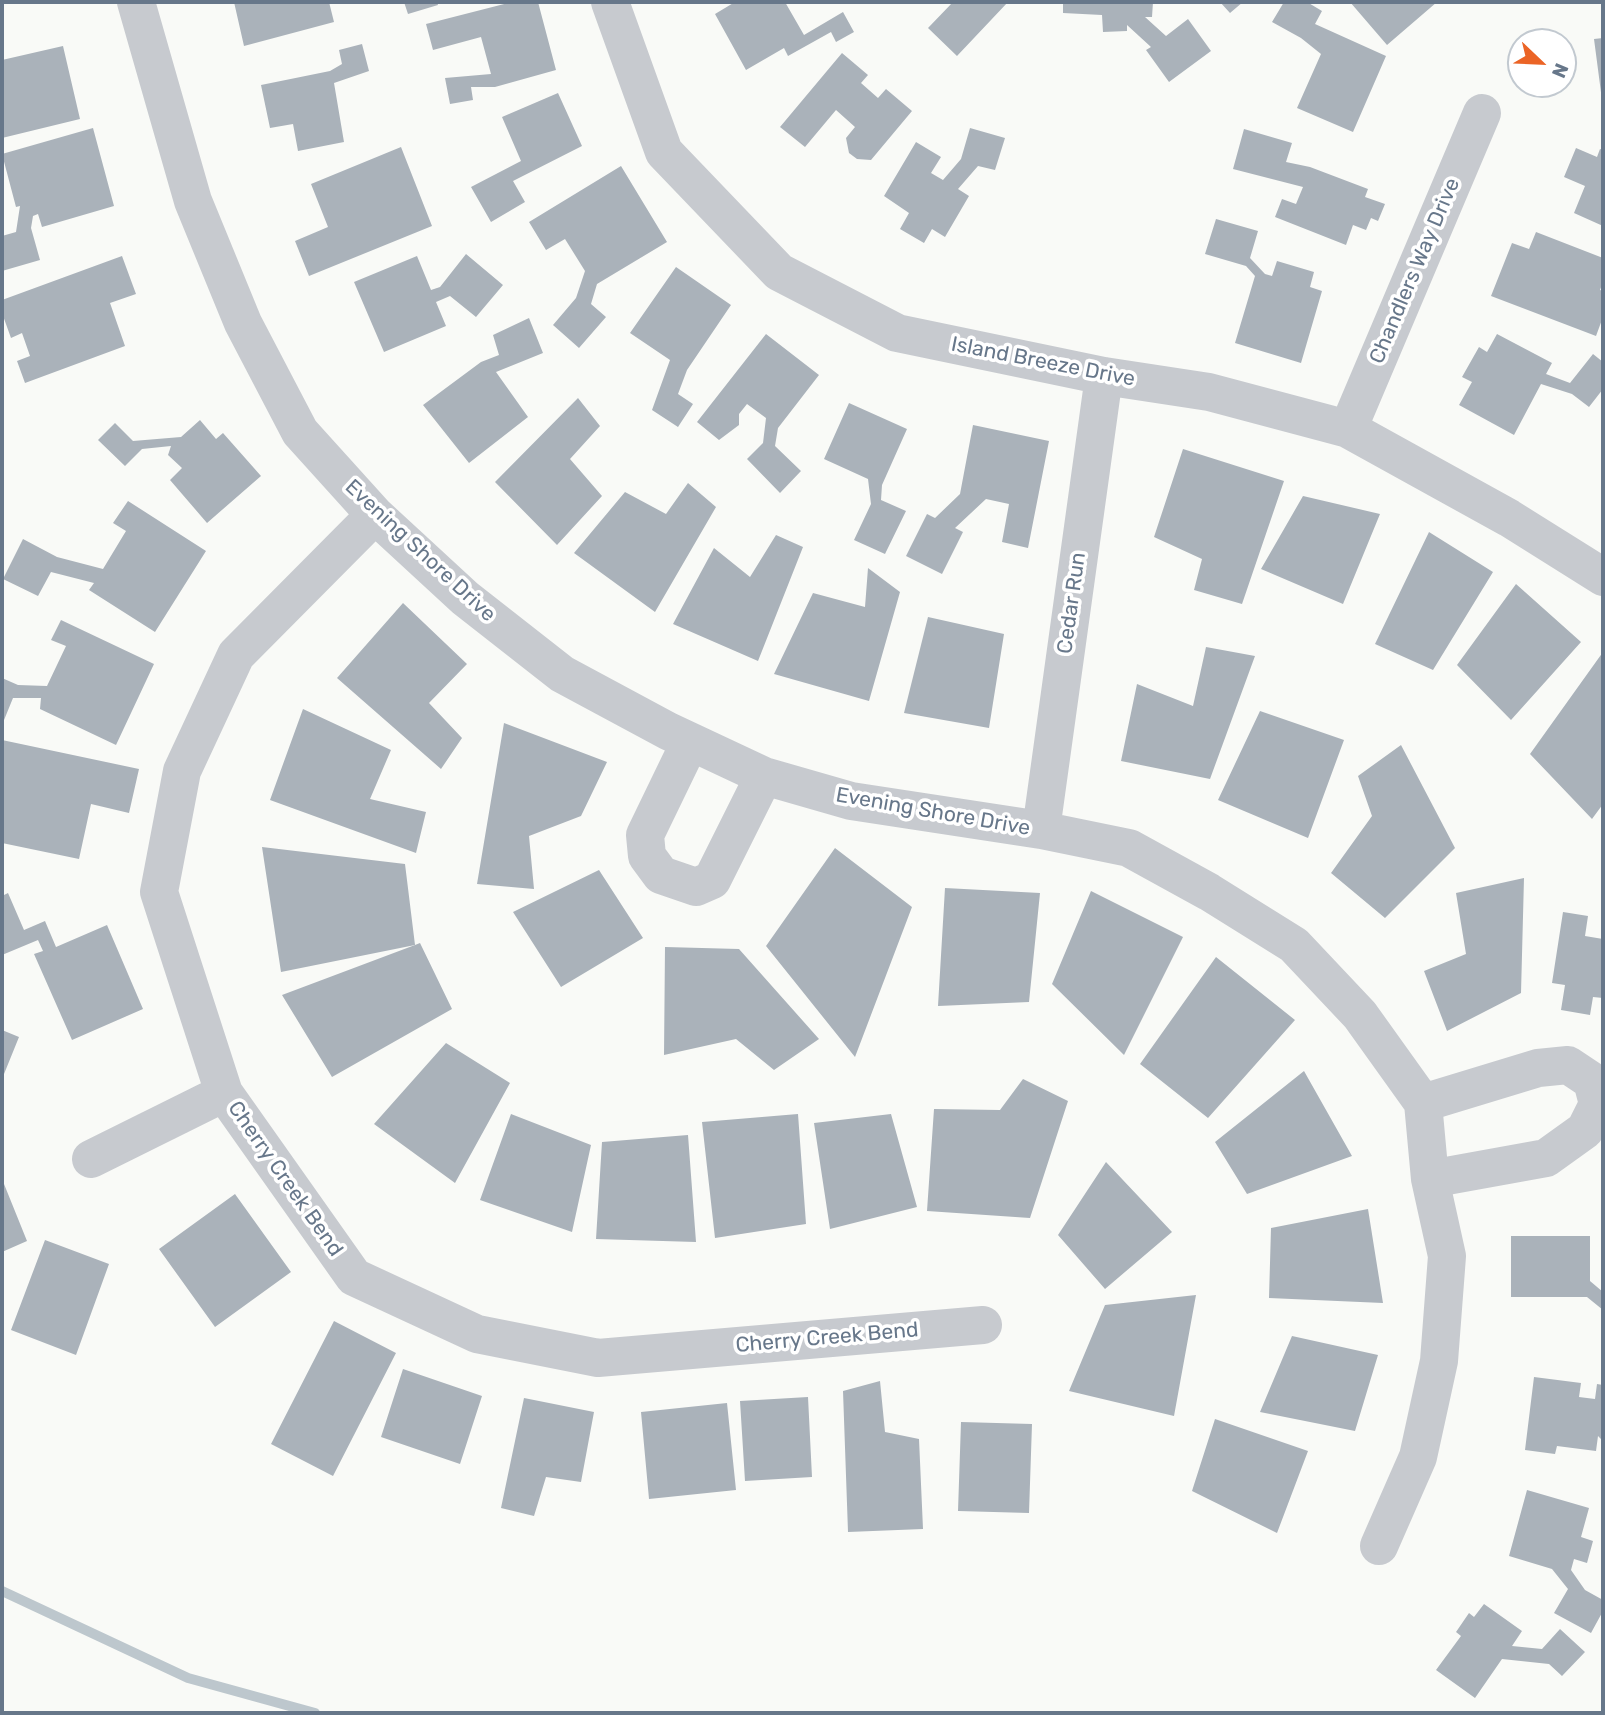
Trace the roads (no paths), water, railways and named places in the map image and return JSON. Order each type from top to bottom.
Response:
[{"type":"street","name":"Evening Shore Drive","points":[[136,2],[193,201],[243,323],[300,432],[375,515],[465,598],[562,674],[690,742],[764,776],[851,801],[1041,830],[1129,848],[1209,892],[1294,945],[1360,1015],[1423,1103]]},
{"type":"street","name":"Island Breeze Drive","points":[[610,2],[664,152],[779,272],[897,333],[1104,376],[1209,392],[1348,429],[1509,518],[1603,577]]},
{"type":"street","name":"Chandlers Way Drive","points":[[1348,429],[1482,113]]},
{"type":"street","name":"Cedar Run","points":[[1041,830],[1104,376]]},
{"type":"street","name":"Cherry Creek Bend","points":[[375,515],[236,655],[182,771],[159,892],[224,1093],[354,1277],[477,1334],[598,1358],[983,1325]]},
{"type":"street","points":[[690,742],[645,835],[647,856],[661,875],[696,887],[712,880],[764,776]]},
{"type":"street","points":[[1379,1546],[1418,1457],[1439,1361],[1447,1256],[1430,1179],[1423,1103],[1538,1068],[1569,1065],[1592,1081],[1598,1104],[1585,1130],[1546,1158],[1430,1179]]},
{"type":"street","points":[[91,1159],[224,1093]]},
{"type":"waterway","points":[[2,1591],[188,1678],[315,1713]]}]
